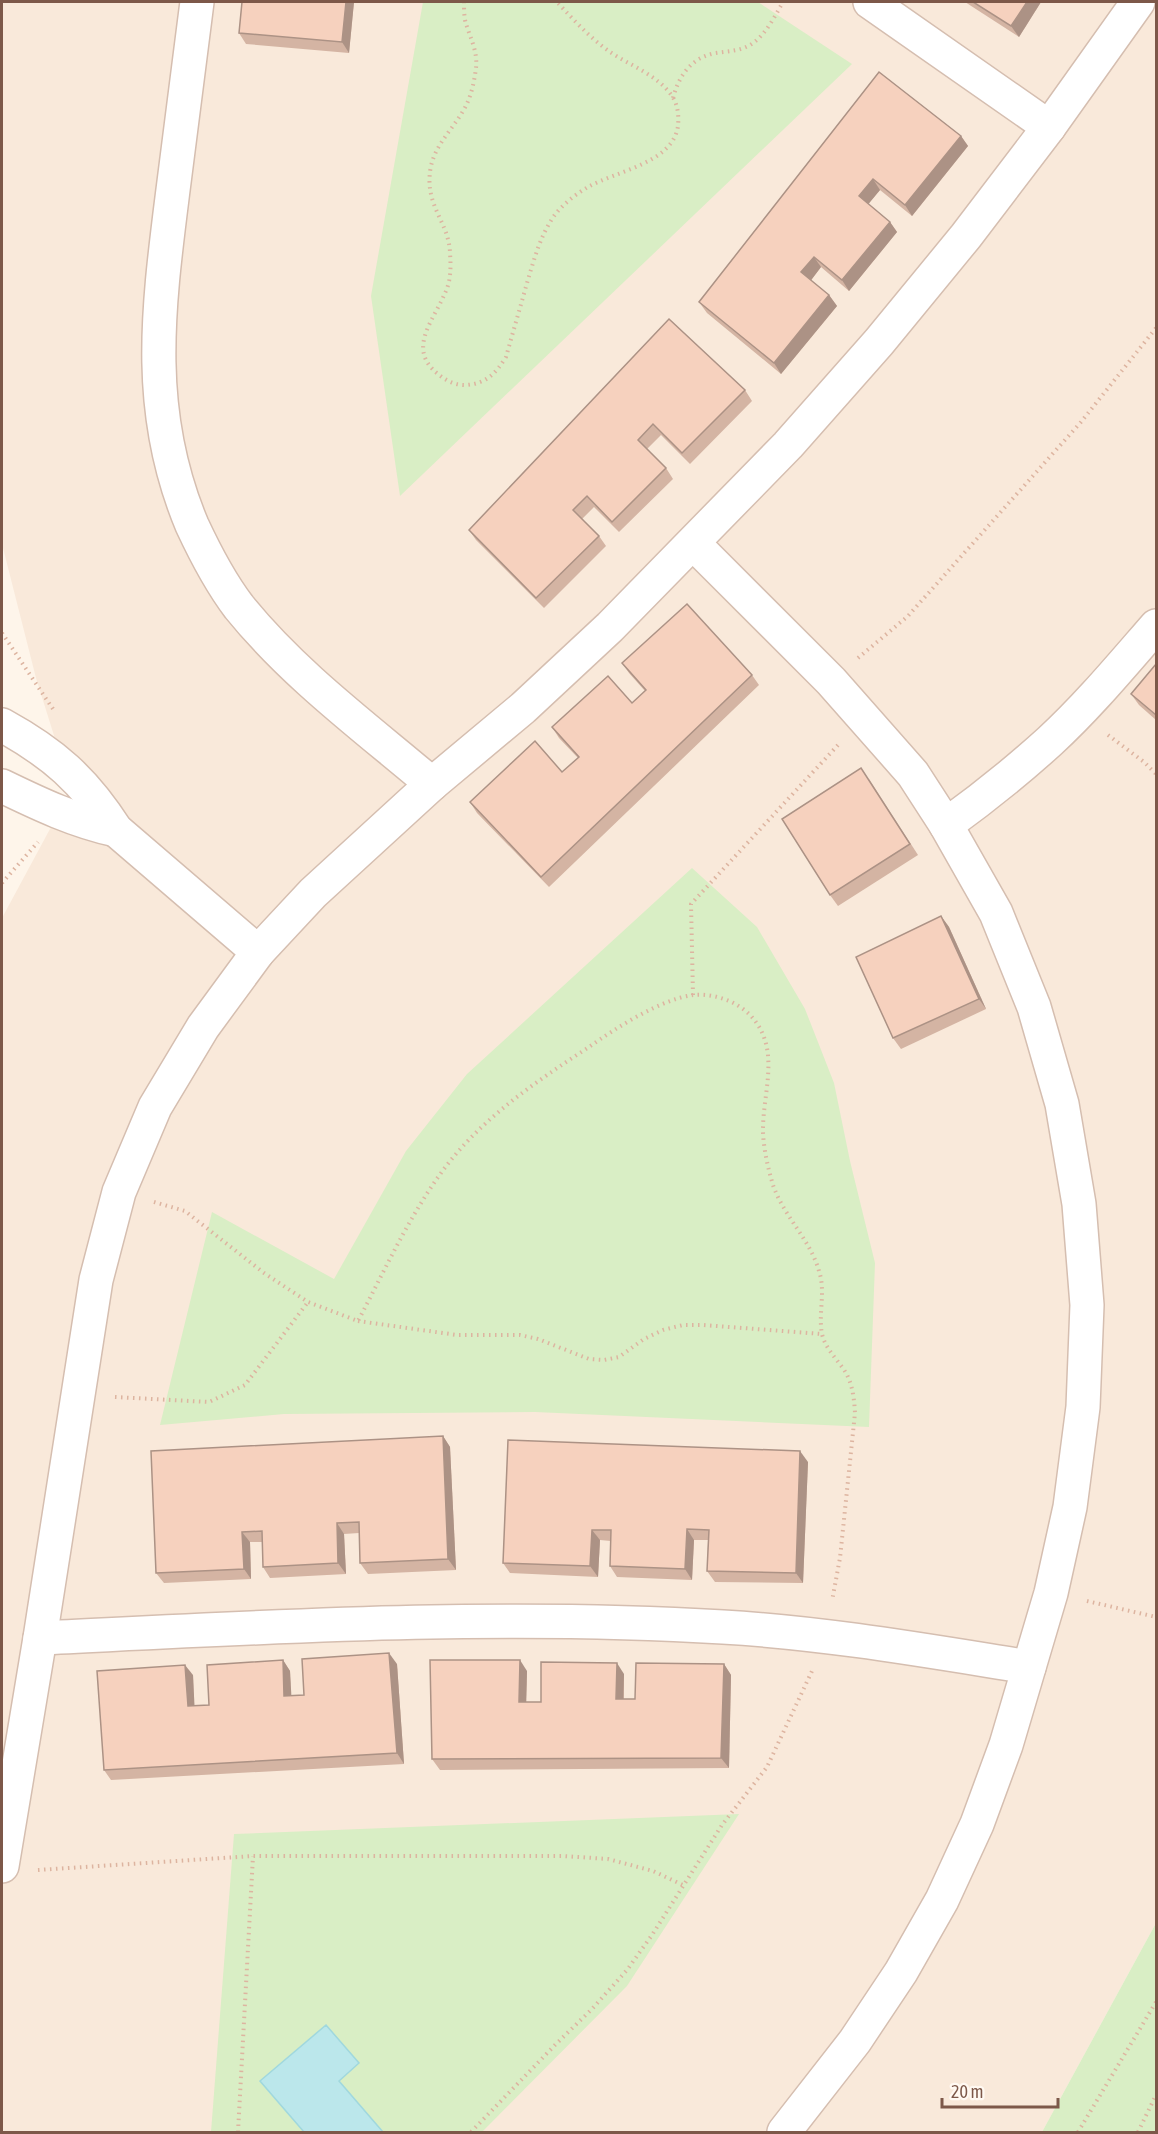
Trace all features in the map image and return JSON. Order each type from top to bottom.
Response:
[{"type":"street","points":[[196,2],[165,252],[158,336],[158,378],[165,439],[181,497],[210,562],[238,605],[277,651],[432,784]]},
{"type":"street","points":[[870,2],[1049,127]]},
{"type":"street","points":[[2,1866],[96,1280],[119,1192],[155,1107],[203,1027],[258,952],[313,893],[432,784],[523,708],[610,627],[694,544],[788,445],[879,342],[966,236],[1049,127],[1138,2]]},
{"type":"street","points":[[694,544],[831,681],[913,774],[946,825],[996,913],[1034,1007],[1062,1104],[1079,1204],[1087,1305],[1083,1407],[1070,1507],[1051,1593],[1006,1745],[977,1824],[942,1900],[902,1972],[861,2031],[784,2133]]},
{"type":"street","points":[[946,825],[1018,770],[1079,713],[1156,626]]},
{"type":"street","points":[[2,725],[25,737],[66,767],[100,806],[116,830],[258,952]]},
{"type":"street","points":[[2,812],[15,815],[52,810],[65,795],[69,776],[66,767]]},
{"type":"street","points":[[2,786],[88,824],[116,830]]},
{"type":"street","points":[[40,1638],[397,1621],[506,1621],[724,1627],[827,1635],[1029,1667]]},
{"type":"path","points":[[464,2],[465,19],[474,42],[476,65],[473,88],[464,110],[438,146],[431,166],[429,186],[433,207],[450,247],[451,270],[446,292],[424,336],[425,354],[432,370],[446,381],[464,385],[482,383],[497,372],[506,357],[536,254],[544,232],[555,214],[589,186],[654,158],[668,148],[677,135],[679,116],[673,98],[661,83],[604,48],[557,2]]},
{"type":"path","points":[[673,98],[676,85],[691,65],[701,57],[740,50],[752,44],[762,35],[783,2]]},
{"type":"path","points":[[831,681],[908,616],[1081,422],[1156,328]]},
{"type":"path","points":[[1079,713],[1144,762],[1156,774]]},
{"type":"path","points":[[693,995],[691,904],[863,718]]},
{"type":"path","points":[[358,1321],[426,1194],[448,1164],[486,1123],[528,1088],[626,1021],[673,1001],[693,995],[714,996],[734,1003],[750,1015],[762,1032],[768,1050],[770,1069],[763,1132],[766,1160],[785,1213],[813,1253],[820,1273],[823,1293],[822,1334],[831,1355],[842,1367],[850,1381],[855,1413],[840,1558],[827,1635],[799,1701],[767,1767],[722,1825],[685,1886],[627,1970],[471,2133]]},
{"type":"path","points":[[119,1192],[184,1211],[264,1273],[308,1302],[358,1321],[457,1335],[520,1335],[547,1342],[589,1359],[604,1360],[619,1357],[644,1339],[663,1330],[683,1325],[822,1334]]},
{"type":"path","points":[[78,1394],[209,1402],[245,1385],[308,1302]]},
{"type":"path","points":[[1051,1593],[1156,1617]]},
{"type":"path","points":[[36,1870],[253,1856],[574,1857],[608,1859],[653,1871],[685,1886]]},
{"type":"path","points":[[238,2133],[253,1856]]},
{"type":"path","points":[[1078,2133],[1156,2002]]},
{"type":"path","points":[[1138,2133],[1156,2095]]},
{"type":"shaded area","points":[[2,2],[1156,2],[1156,1923],[1042,2132],[2,2132],[2,918],[71,790],[36,678],[2,544]]},
{"type":"green space","points":[[423,2],[758,2],[852,64],[400,496],[371,296]]},
{"type":"green space","points":[[692,868],[757,927],[805,1009],[834,1083],[875,1263],[869,1427],[535,1412],[284,1414],[160,1425],[212,1212],[334,1279],[406,1151],[467,1074]]},
{"type":"green space","points":[[739,1814],[627,1986],[482,2132],[211,2132],[234,1834]]},
{"type":"green space","points":[[1156,1923],[1156,2132],[1042,2132]]},
{"type":"water","points":[[326,2025],[359,2063],[339,2081],[383,2132],[304,2132],[260,2081]]},
{"type":"building","points":[[242,2],[346,2],[342,42],[239,33]]},
{"type":"building","points":[[973,2],[1027,2],[1011,26]]},
{"type":"building","points":[[879,72],[961,136],[905,205],[873,179],[859,196],[890,222],[842,280],[814,257],[801,272],[829,295],[774,363],[699,302]]},
{"type":"building","points":[[669,319],[745,390],[682,453],[653,424],[638,440],[666,468],[612,522],[587,496],[573,510],[599,536],[536,598],[469,530]]},
{"type":"building","points":[[687,604],[752,675],[541,877],[470,802],[535,741],[562,772],[579,757],[552,727],[608,676],[632,703],[646,690],[622,663]]},
{"type":"building","points":[[1156,664],[1156,715],[1131,694]]},
{"type":"building","points":[[861,768],[910,844],[830,895],[782,819]]},
{"type":"building","points":[[941,916],[979,999],[893,1038],[856,957]]},
{"type":"building","points":[[443,1436],[448,1559],[360,1563],[359,1522],[337,1523],[338,1563],[263,1567],[262,1531],[242,1532],[244,1569],[156,1573],[151,1451]]},
{"type":"building","points":[[508,1440],[800,1451],[796,1573],[707,1571],[709,1530],[687,1529],[685,1569],[610,1566],[611,1530],[592,1530],[590,1566],[503,1563]]},
{"type":"building","points":[[389,1653],[397,1753],[104,1770],[97,1671],[185,1665],[188,1706],[209,1705],[207,1665],[283,1660],[284,1696],[304,1695],[302,1659]]},
{"type":"building","points":[[430,1660],[520,1660],[519,1702],[541,1702],[541,1662],[617,1663],[616,1699],[635,1699],[636,1663],[724,1664],[721,1758],[432,1759]]}]
